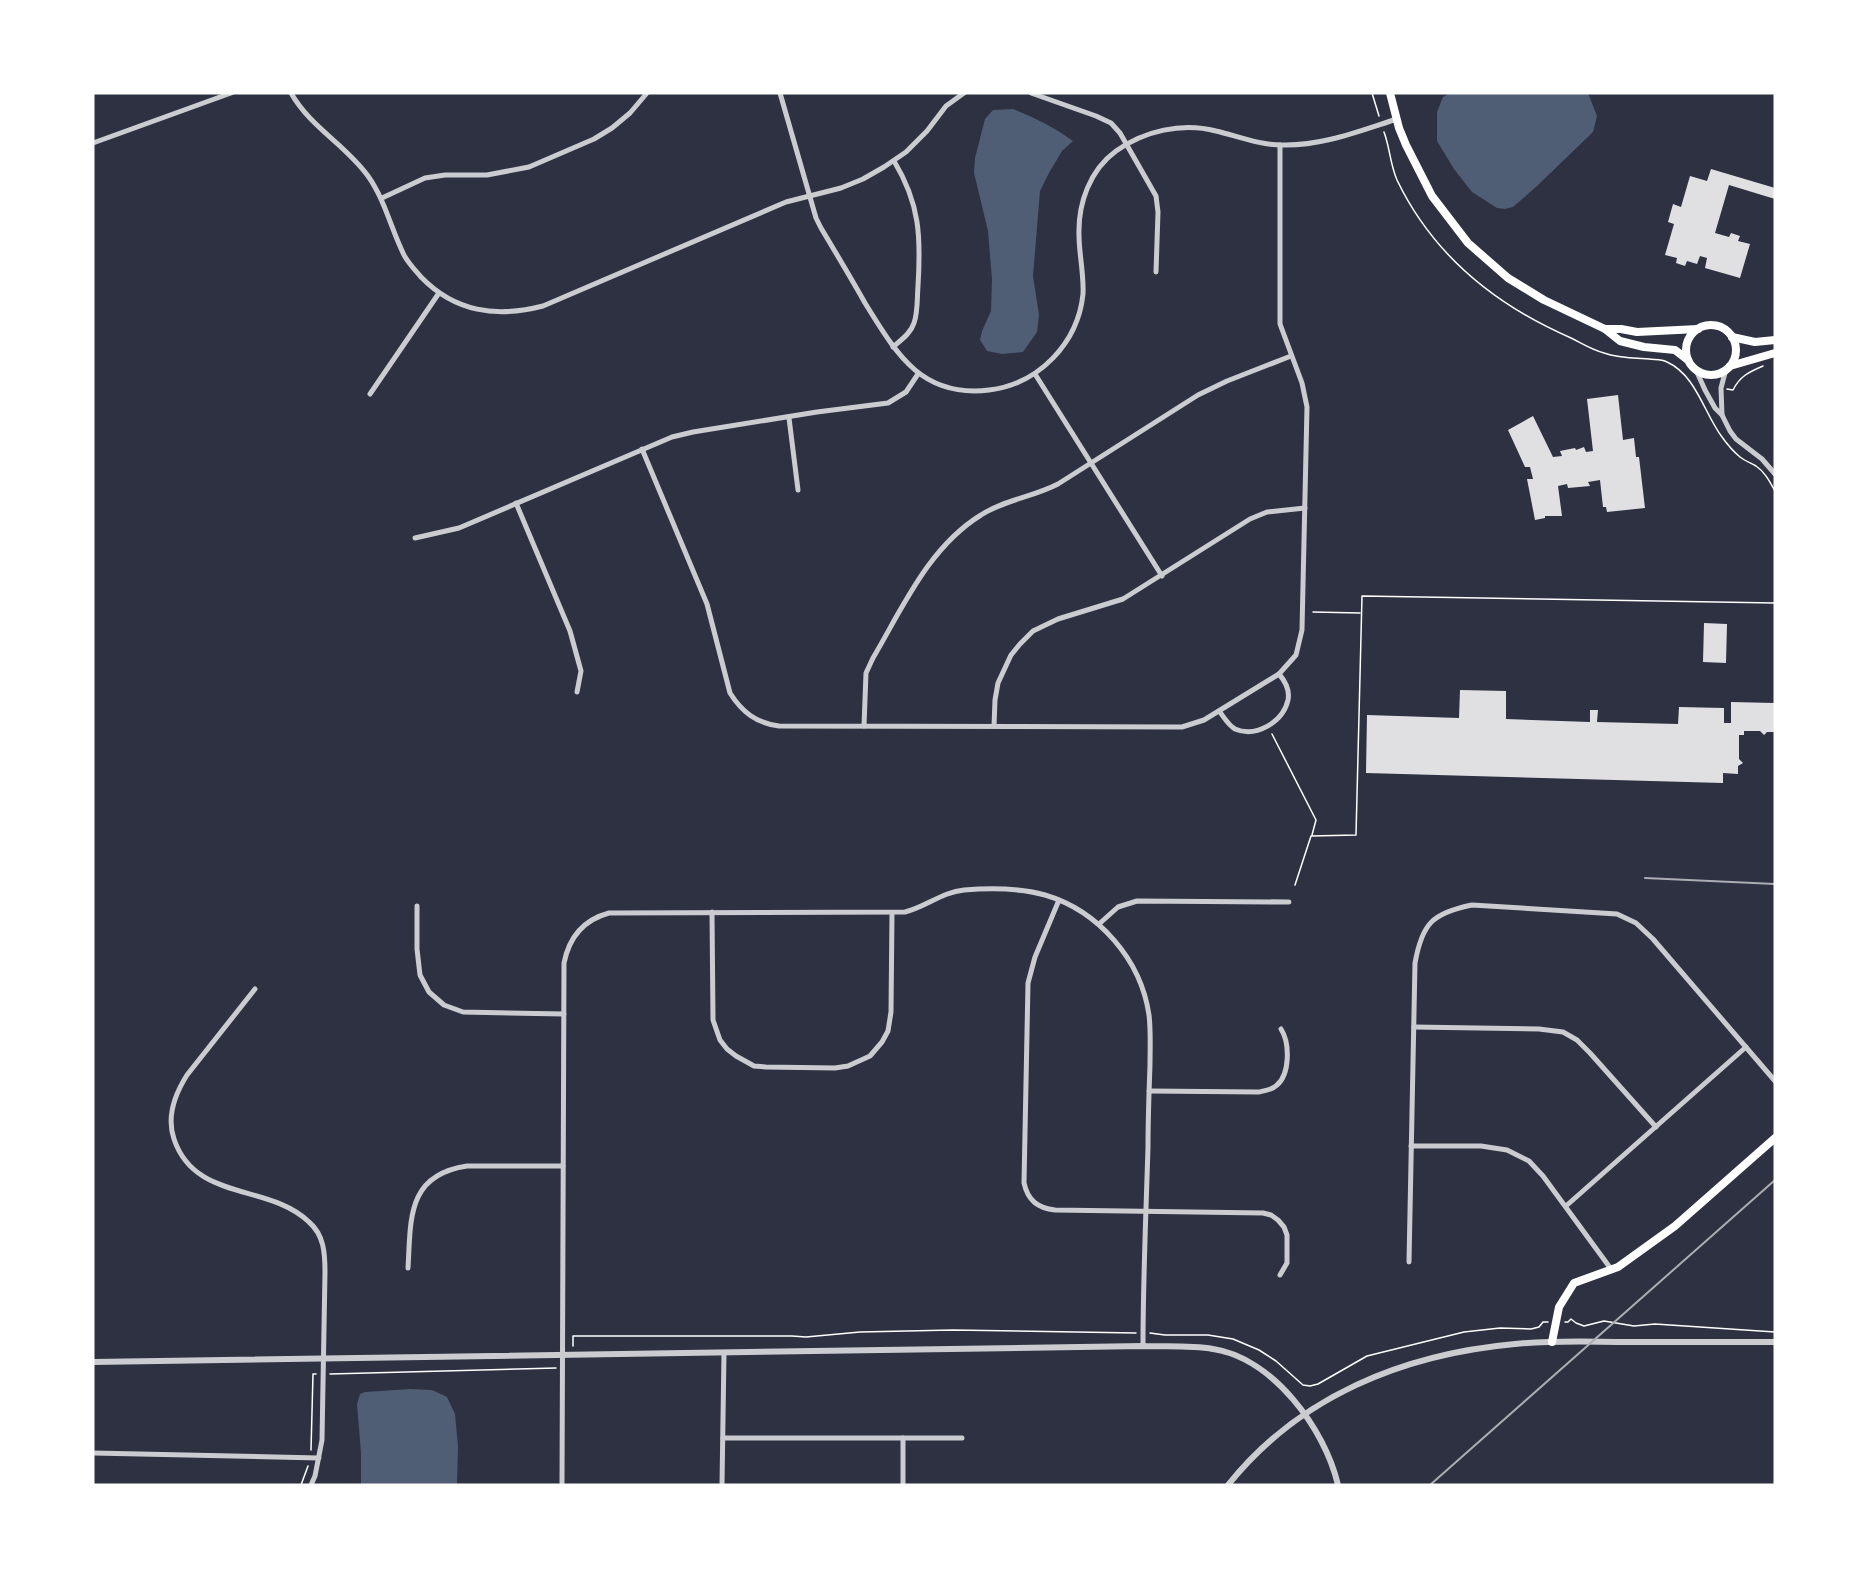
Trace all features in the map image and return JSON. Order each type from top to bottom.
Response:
[{"type":"main road","points":[[1390,93],[1413,162],[1432,196],[1473,248],[1521,288],[1564,311],[1605,329],[1620,341],[1644,347],[1675,350],[1689,360],[1696,369],[1709,374],[1716,374],[1775,352]]},
{"type":"main road","points":[[1605,329],[1637,332],[1714,325],[1721,327],[1732,337],[1735,344],[1736,352],[1728,368]]},
{"type":"main road","points":[[1689,360],[1687,346],[1689,339],[1698,328]]},
{"type":"main road","points":[[1732,337],[1755,342],[1775,340]]},
{"type":"main road","points":[[1552,1342],[1559,1307],[1574,1283],[1618,1267],[1675,1226],[1775,1138]]},
{"type":"street","points":[[93,143],[231,93]]},
{"type":"street","points":[[291,93],[315,125],[335,140],[368,176],[382,198],[405,258],[425,281],[439,293],[466,306],[486,312],[505,313],[543,306],[786,202],[841,188],[863,179],[906,152],[927,131],[946,106],[964,93]]},
{"type":"street","points":[[382,198],[425,178],[445,175],[487,175],[529,167],[594,139],[612,128],[630,113],[647,93]]},
{"type":"street","points":[[780,93],[821,228],[893,347],[907,365],[918,374],[941,385],[973,391],[1005,387],[1035,374],[1057,355],[1073,330],[1079,313],[1083,280],[1079,235],[1081,203],[1086,189],[1104,162],[1128,144],[1165,130],[1193,127],[1260,143],[1306,144],[1327,141],[1397,119]]},
{"type":"street","points":[[1031,93],[1110,123],[1128,144],[1156,196],[1158,212],[1156,272]]},
{"type":"street","points":[[642,449],[707,604],[730,693],[737,705],[756,720],[767,725],[779,726],[1182,727],[1204,720],[1279,674],[1296,654],[1302,630],[1306,407],[1305,394],[1280,324],[1280,145]]},
{"type":"street","points":[[893,347],[908,334],[914,324],[920,260],[918,221],[914,204],[894,161]]},
{"type":"street","points":[[370,394],[439,293]]},
{"type":"street","points":[[864,726],[866,673],[932,560],[946,542],[982,513],[1042,492],[1198,395],[1291,356]]},
{"type":"street","points":[[1722,415],[1721,388],[1728,368]]},
{"type":"street","points":[[1696,369],[1715,408],[1722,415],[1736,440],[1762,459],[1775,474]]},
{"type":"street","points":[[415,538],[459,528],[672,437],[888,403],[906,392],[918,374]]},
{"type":"street","points":[[1035,374],[1162,576]]},
{"type":"street","points":[[789,418],[798,490]]},
{"type":"street","points":[[516,504],[570,631],[581,670],[577,692]]},
{"type":"street","points":[[994,726],[998,683],[1020,644],[1033,632],[1058,619],[1123,599],[1250,519],[1267,512],[1305,508]]},
{"type":"street","points":[[1220,711],[1227,723],[1234,728],[1254,731],[1264,728],[1278,717],[1288,700],[1287,687],[1279,674]]},
{"type":"street","points":[[561,1485],[564,963],[571,940],[588,922],[609,913],[892,913],[916,909],[944,894],[966,890],[1023,891],[1059,900],[1099,924],[1134,967],[1146,998],[1150,1032],[1143,1346]]},
{"type":"street","points":[[1059,900],[1035,957],[1028,983],[1024,1184],[1026,1191],[1036,1205],[1043,1208],[1271,1215],[1284,1227],[1287,1236],[1287,1263],[1280,1275]]},
{"type":"street","points":[[1099,924],[1119,907],[1137,901],[1289,902]]},
{"type":"street","points":[[1409,1262],[1415,963],[1418,944],[1426,927],[1439,915],[1455,908],[1472,905],[1617,914],[1636,923],[1653,939],[1775,1081]]},
{"type":"street","points":[[417,906],[417,962],[420,975],[429,992],[444,1005],[463,1012],[564,1014]]},
{"type":"street","points":[[712,912],[712,1020],[720,1040],[736,1056],[754,1066],[766,1068],[848,1066],[860,1062],[876,1051],[888,1031],[891,1012],[892,913]]},
{"type":"street","points":[[255,989],[178,1089],[172,1109],[173,1136],[184,1160],[199,1175],[301,1215],[316,1229],[324,1245],[325,1359],[322,1440],[311,1485]]},
{"type":"street","points":[[1413,1027],[1539,1029],[1563,1032],[1577,1040],[1590,1053],[1656,1127]]},
{"type":"street","points":[[1149,1091],[1259,1092],[1274,1088],[1282,1080],[1286,1071],[1286,1038],[1281,1029]]},
{"type":"street","points":[[1566,1206],[1746,1047]]},
{"type":"street","points":[[1411,1146],[1481,1146],[1507,1150],[1529,1161],[1566,1206],[1611,1269]]},
{"type":"street","points":[[408,1268],[413,1208],[422,1189],[438,1174],[467,1166],[563,1166]]},
{"type":"street","points":[[1228,1485],[1269,1442],[1304,1414],[1361,1382],[1405,1365],[1463,1351],[1514,1344],[1775,1342]]},
{"type":"street","points":[[93,1362],[1143,1346],[1213,1349],[1238,1356],[1255,1364],[1270,1375],[1304,1414],[1322,1443],[1338,1485]]},
{"type":"street","points":[[722,1485],[724,1353]]},
{"type":"street","points":[[723,1438],[962,1438]]},
{"type":"street","points":[[903,1438],[903,1485]]},
{"type":"street","points":[[93,1453],[319,1458]]},
{"type":"path","points":[[1372,93],[1382,124]]},
{"type":"path","points":[[1752,361],[1756,369]]},
{"type":"path","points":[[1311,836],[1356,835],[1362,596],[1775,603]]},
{"type":"path","points":[[1313,612],[1361,613]]},
{"type":"path","points":[[1272,734],[1316,820],[1295,885]]},
{"type":"path","points":[[1571,1319],[1584,1326],[1604,1321],[1634,1326],[1655,1324],[1775,1332]]},
{"type":"path","points":[[1296,1380],[1303,1385],[1314,1385],[1368,1356],[1464,1332],[1500,1328],[1532,1329],[1539,1327],[1542,1322]]},
{"type":"path","points":[[301,1485],[311,1450],[313,1374]]},
{"type":"water","points":[[1450,93],[1588,93],[1597,116],[1593,132],[1537,186],[1513,207],[1497,208],[1472,192],[1454,169],[1437,141],[1437,112],[1443,97]]},
{"type":"water","points":[[1013,109],[1059,131],[1073,141],[1062,151],[1040,191],[1033,276],[1039,315],[1037,332],[1023,352],[1002,354],[987,351],[980,340],[991,311],[992,279],[988,231],[974,173],[975,158],[985,119],[993,110]]},
{"type":"water","points":[[410,1389],[432,1390],[447,1397],[455,1414],[458,1446],[457,1485],[361,1485],[357,1404],[360,1394]]},
{"type":"building","points":[[1711,169],[1775,188],[1775,199],[1729,185],[1715,233],[1729,237],[1731,233],[1740,236],[1738,241],[1750,244],[1740,278],[1705,268],[1707,258],[1700,256],[1697,264],[1687,261],[1685,266],[1676,263],[1677,258],[1665,255],[1674,224],[1668,222],[1673,204],[1681,207],[1690,176],[1707,181]]},
{"type":"building","points":[[1618,395],[1623,440],[1634,438],[1636,457],[1639,457],[1645,508],[1607,512],[1606,507],[1603,507],[1600,480],[1588,482],[1590,486],[1568,488],[1567,484],[1558,486],[1562,516],[1545,516],[1545,518],[1535,520],[1527,479],[1533,479],[1530,467],[1525,467],[1508,430],[1533,416],[1553,457],[1562,456],[1560,451],[1575,448],[1576,450],[1584,447],[1586,452],[1593,451],[1587,399]]},
{"type":"building","points":[[1704,623],[1727,624],[1726,663],[1703,662]]},
{"type":"building","points":[[1460,690],[1506,691],[1506,719],[1590,722],[1590,710],[1598,710],[1597,722],[1678,724],[1679,707],[1724,708],[1724,723],[1731,723],[1731,702],[1775,703],[1774,732],[1767,732],[1764,735],[1760,731],[1744,731],[1744,735],[1739,735],[1739,759],[1743,763],[1738,766],[1738,774],[1723,773],[1723,783],[1366,773],[1367,715],[1459,718]]},
{"type":"railway","points":[[1645,878],[1775,884]]},
{"type":"railway","points":[[1430,1485],[1775,1180]]}]
